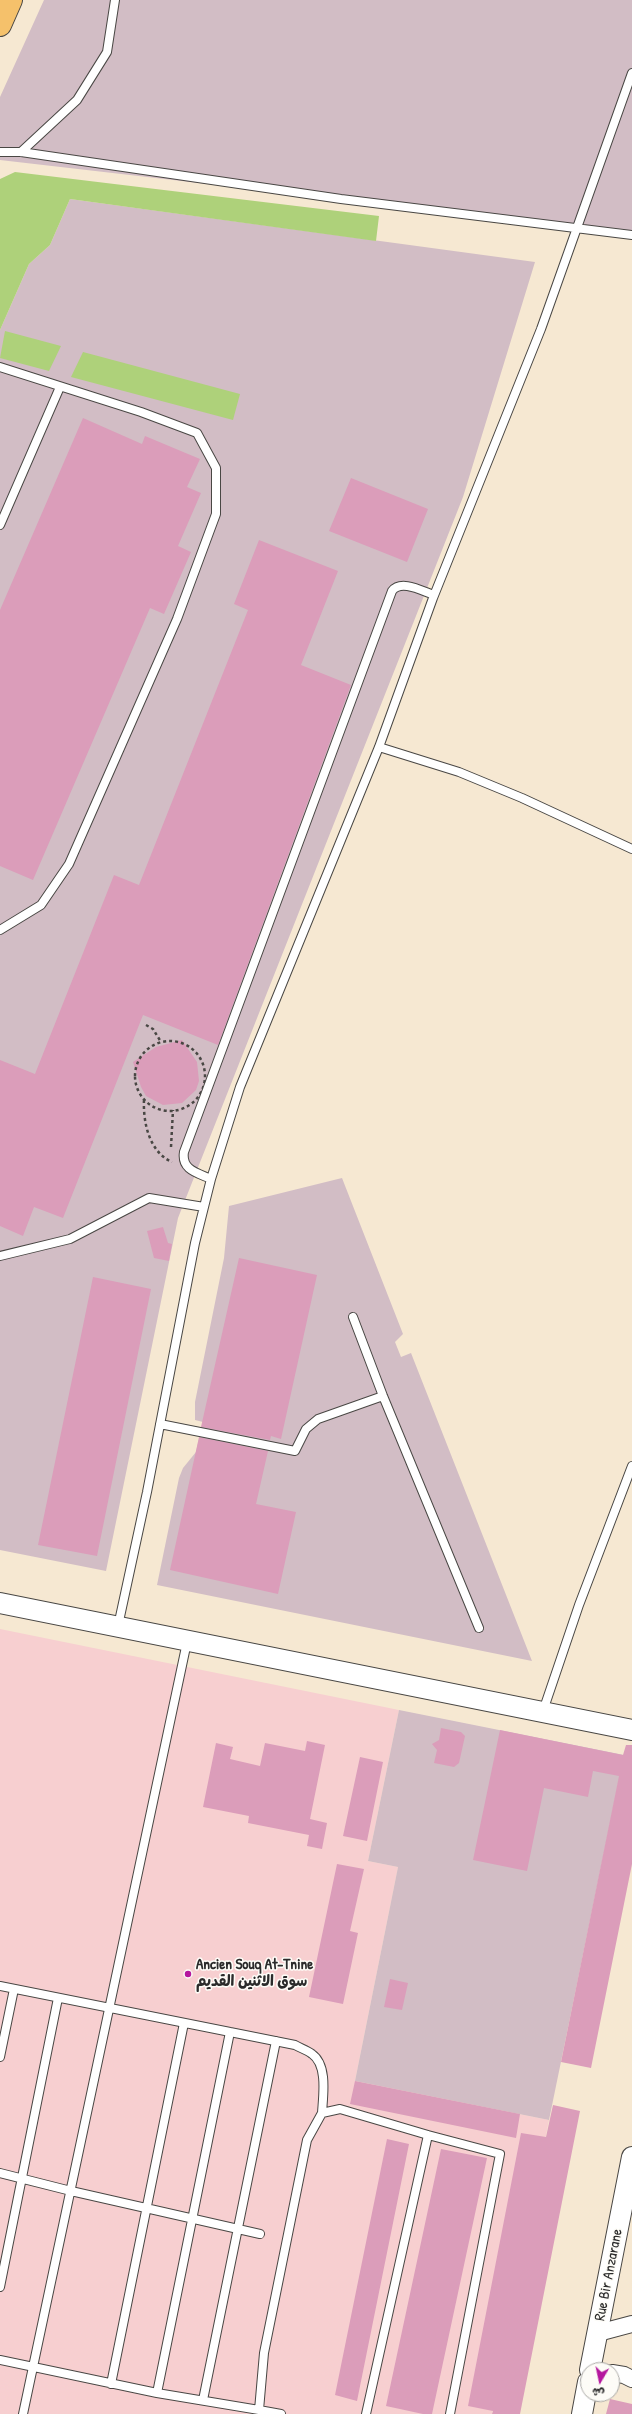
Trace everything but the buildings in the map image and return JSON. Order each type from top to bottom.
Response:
[{"type":"main road","points":[[0,25],[10,0]]},
{"type":"street","points":[[0,1603],[542,1714],[632,1730]]},
{"type":"street","name":"Rue Bir Anzarane","points":[[592,2362],[632,2157]]},
{"type":"street","points":[[598,2332],[632,2324]]},
{"type":"street","points":[[620,2375],[632,2379]]},
{"type":"street","points":[[582,2414],[584,2402]]},
{"type":"lane","points":[[21,152],[77,100],[107,52],[115,0]]},
{"type":"lane","points":[[118,1626],[204,1207],[211,1179],[240,1087],[379,746],[434,595],[541,329],[632,73]]},
{"type":"lane","points":[[2,149],[341,199],[632,235]]},
{"type":"lane","points":[[0,367],[142,412],[196,433],[216,468],[216,514],[177,619],[69,864],[41,904],[0,930]]},
{"type":"lane","points":[[0,526],[60,387]]},
{"type":"lane","points":[[211,1179],[186,1166],[184,1152],[392,592],[397,587],[404,585],[434,595]]},
{"type":"lane","points":[[379,746],[459,772],[522,798],[632,849]]},
{"type":"lane","points":[[0,1256],[70,1239],[149,1198],[204,1207]]},
{"type":"lane","points":[[353,1317],[383,1396],[479,1628]]},
{"type":"lane","points":[[160,1424],[295,1451],[306,1429],[318,1419],[383,1396]]},
{"type":"lane","points":[[542,1714],[579,1605],[632,1466]]},
{"type":"lane","points":[[23,2414],[188,1642]]},
{"type":"lane","points":[[0,1986],[295,2045],[313,2054],[320,2067],[324,2086],[322,2113],[308,2140],[264,2354],[260,2410]]},
{"type":"lane","points":[[0,2057],[14,1989]]},
{"type":"lane","points":[[0,2287],[58,1998]]},
{"type":"lane","points":[[112,2384],[184,2023]]},
{"type":"lane","points":[[157,2393],[230,2032]]},
{"type":"lane","points":[[203,2400],[276,2041]]},
{"type":"lane","points":[[322,2113],[340,2109],[428,2135],[500,2154],[450,2414]]},
{"type":"lane","points":[[366,2414],[428,2135]]},
{"type":"lane","points":[[0,2173],[147,2209],[260,2234]]},
{"type":"lane","points":[[0,2360],[157,2393],[282,2414]]},
{"type":"path","points":[[146,1025],[153,1029],[161,1042]]},
{"type":"path","points":[[172,1041],[186,1045],[198,1056],[203,1065],[203,1085],[199,1095],[188,1105],[173,1110],[162,1110],[144,1100],[137,1090],[134,1078],[136,1066],[146,1051],[161,1042],[172,1041]]},
{"type":"path","points":[[144,1100],[143,1113],[146,1129],[154,1146],[170,1161],[186,1166]]},
{"type":"path","points":[[170,1161],[173,1110]]},
{"type":"shaded area","points":[[44,0],[632,0],[632,233],[0,160],[0,97]]},
{"type":"shaded area","points":[[70,199],[535,262],[463,497],[178,1218],[106,1571],[0,1550],[0,330],[29,264],[50,245]]},
{"type":"shaded area","points":[[342,1178],[403,1334],[395,1342],[401,1357],[411,1353],[532,1661],[157,1585],[179,1478],[183,1468],[196,1452],[203,1422],[195,1420],[195,1402],[224,1258],[229,1206]]},
{"type":"shaded area","name":"Ancien Souq At-Tnine سوق الاثنين القديم","points":[[0,1629],[399,1710],[368,1861],[398,1867],[355,2081],[549,2120],[492,2414],[0,2414]]},
{"type":"shaded area","points":[[399,1710],[624,1755],[549,2120],[355,2081],[398,1867],[368,1861]]},
{"type":"green space","points":[[15,172],[379,216],[376,241],[70,199],[50,245],[29,264],[0,330],[0,179]]},
{"type":"green space","points":[[5,331],[61,346],[49,371],[0,358]]},
{"type":"green space","points":[[83,352],[240,394],[233,420],[71,377]]},
{"type":"place","name":"Ancien Souq At-Tnine سوق الاثنين القديم","points":[[188,1974]]}]
